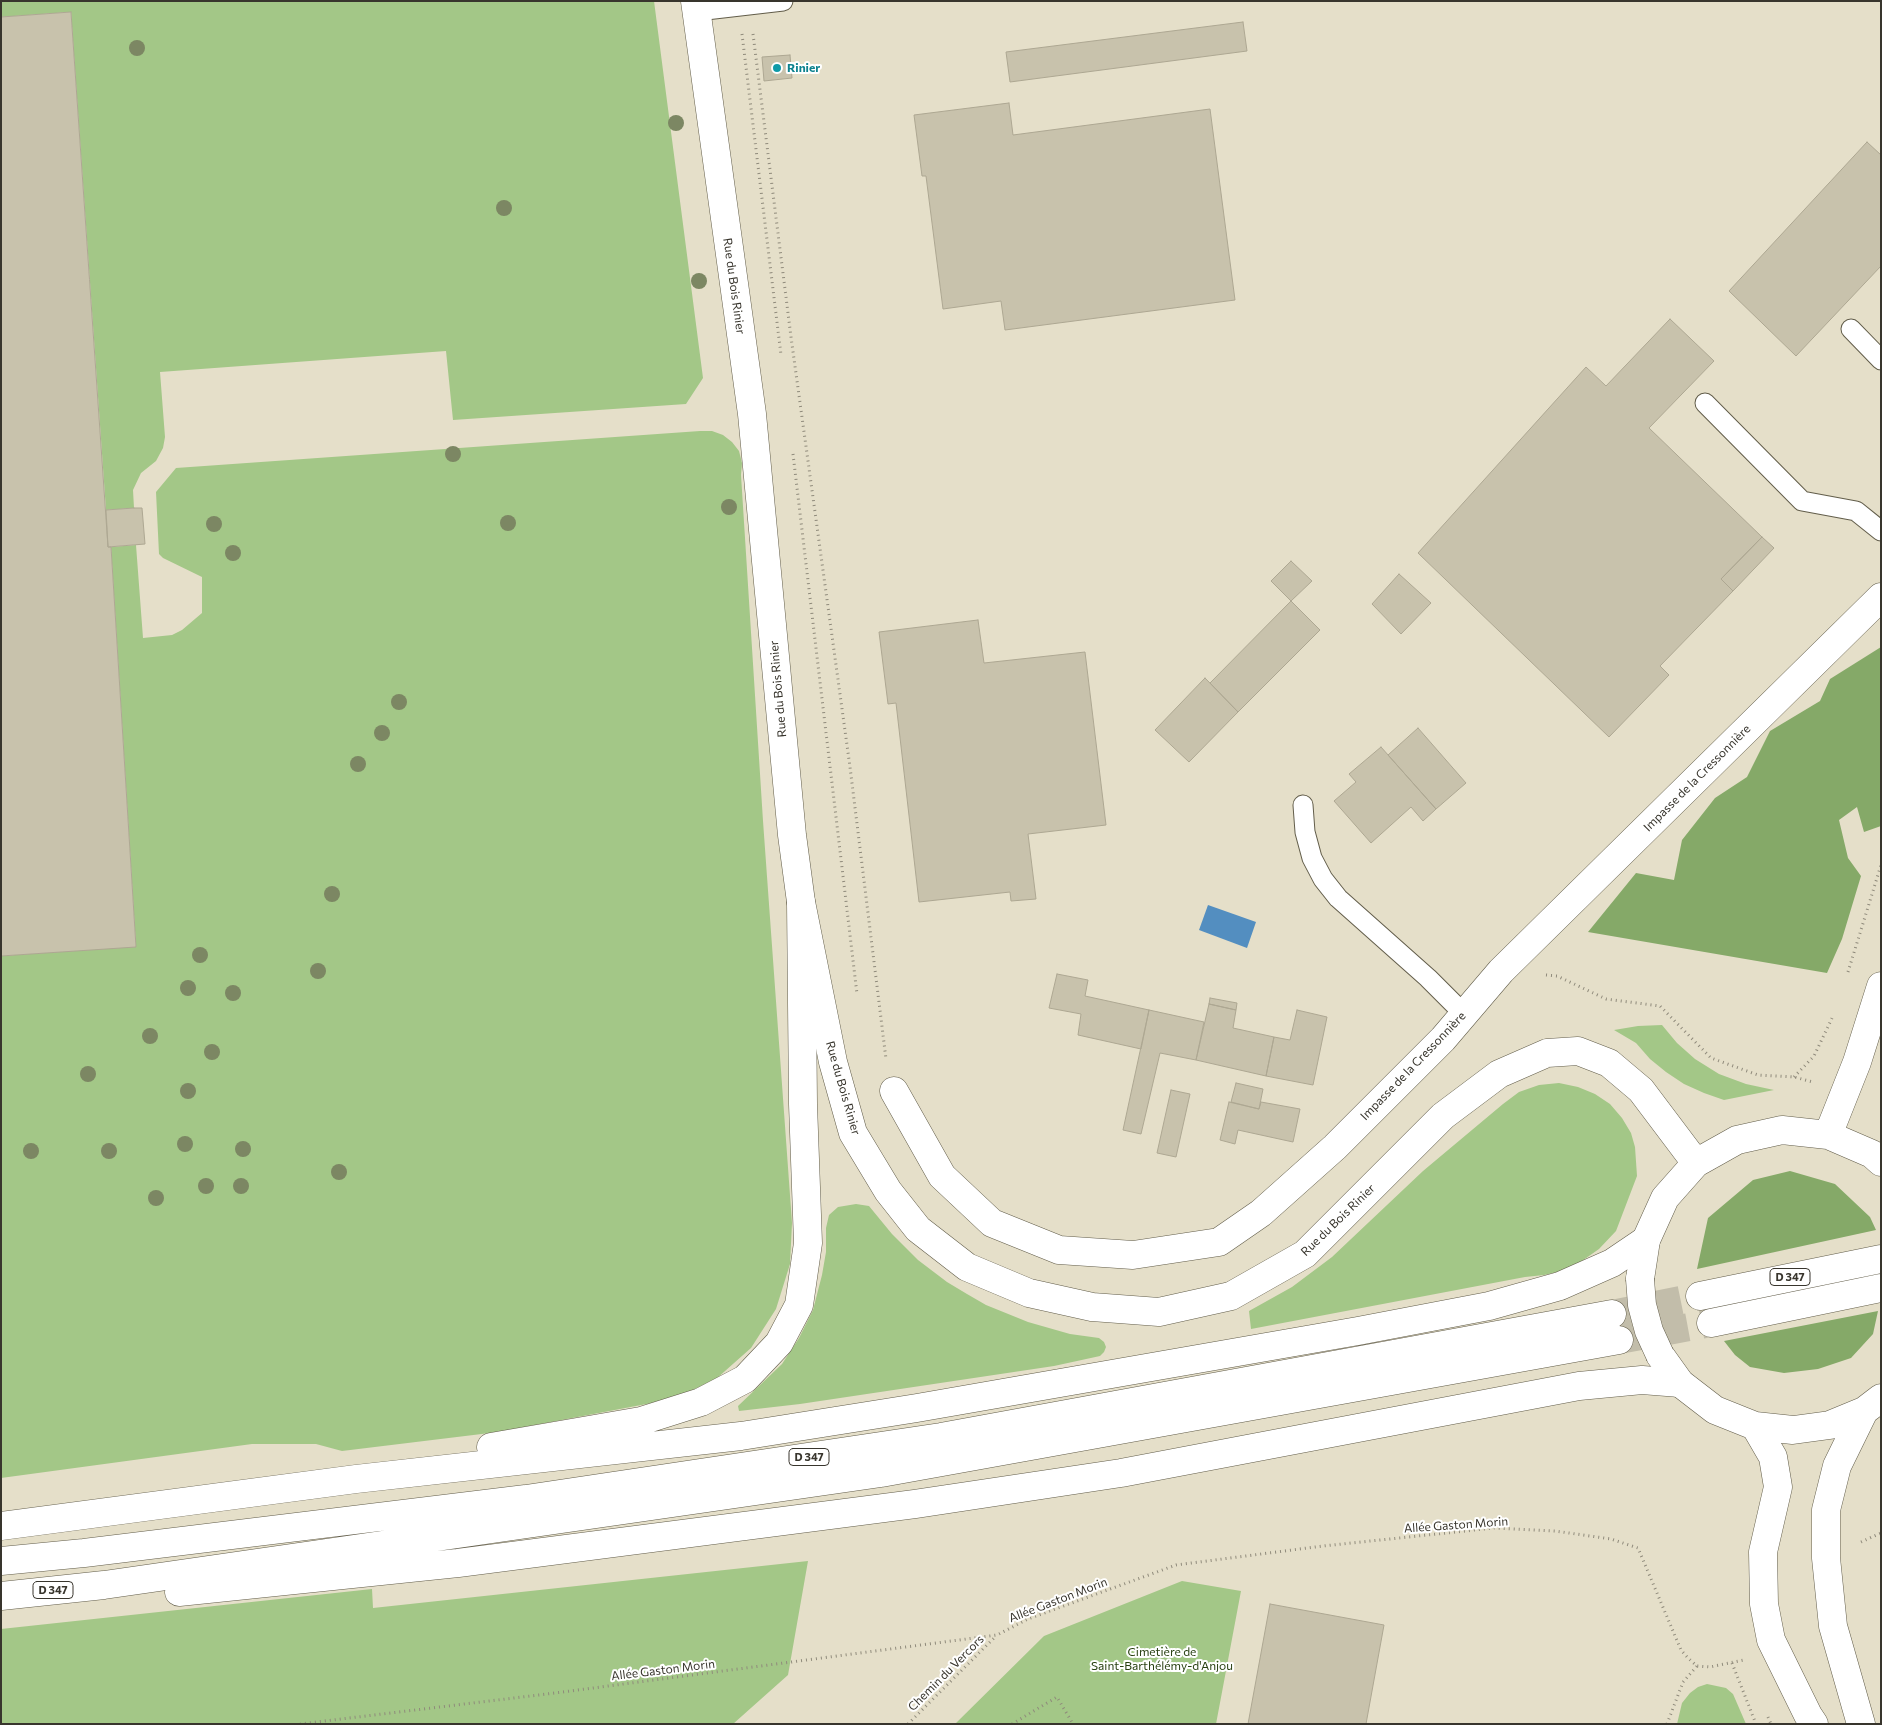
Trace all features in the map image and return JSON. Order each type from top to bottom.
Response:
[{"type":"main road","name":"Rue du Bois Rinier","points":[[696,6],[752,414],[791,825],[801,902],[834,1062],[853,1132],[888,1191],[918,1229],[967,1267],[1029,1293],[1092,1308],[1159,1312],[1231,1296],[1305,1254],[1443,1116],[1499,1074],[1547,1053],[1578,1051],[1609,1063],[1641,1090],[1696,1164]]},
{"type":"main road","name":"Impasse de la Cressonnière","points":[[894,1091],[942,1176],[992,1224],[1059,1250],[1133,1255],[1219,1242],[1262,1213],[1335,1147],[1444,1039],[1501,971],[1881,597]]},
{"type":"main road","points":[[356,1479],[433,1457],[641,1421],[701,1402],[745,1379],[779,1343],[799,1305],[808,1243],[803,1104],[801,902]]},
{"type":"main road","points":[[1828,1135],[1856,1062],[1881,986]]},
{"type":"main road","points":[[1873,1404],[1830,1425],[1793,1430],[1755,1426],[1714,1410],[1680,1383],[1660,1355],[1649,1331],[1642,1305],[1640,1279],[1646,1240],[1665,1198],[1696,1164],[1736,1140],[1782,1130],[1828,1135],[1872,1154],[1881,1162]]},
{"type":"main road","points":[[1,1526],[356,1479],[741,1436],[917,1408],[1358,1331],[1489,1306],[1560,1286],[1612,1263],[1646,1240]]},
{"type":"main road","name":"D 347","points":[[1700,1296],[1881,1259]]},
{"type":"main road","name":"D 347","points":[[1711,1322],[1881,1288]]},
{"type":"main road","name":"D 347","points":[[1,1560],[84,1553],[526,1499],[941,1437],[1612,1314]]},
{"type":"main road","name":"D 347","points":[[1,1596],[104,1585],[881,1473],[1620,1340]]},
{"type":"main road","points":[[104,1585],[156,1594],[458,1563],[596,1546],[915,1504],[1122,1473],[1579,1386],[1642,1380],[1680,1383]]},
{"type":"main road","points":[[1861,1724],[1833,1626],[1826,1558],[1826,1510],[1837,1466],[1873,1404]]},
{"type":"main road","points":[[1755,1426],[1773,1457],[1778,1487],[1763,1552],[1764,1604],[1771,1640],[1814,1724]]},
{"type":"lane","points":[[696,6],[744,6],[782,1]]},
{"type":"lane","points":[[1851,329],[1881,360]]},
{"type":"lane","points":[[1705,403],[1802,501],[1856,511],[1881,531]]},
{"type":"lane","points":[[1303,805],[1305,832],[1312,858],[1323,879],[1338,898],[1428,978],[1464,1014]]},
{"type":"path","points":[[744,6],[781,358]]},
{"type":"path","points":[[744,6],[850,767],[884,1049],[894,1091]]},
{"type":"path","points":[[792,446],[857,995]]},
{"type":"path","points":[[1847,975],[1881,865]]},
{"type":"path","points":[[1501,971],[1557,976],[1606,999],[1660,1006],[1711,1058],[1758,1075],[1794,1077],[1844,1090]]},
{"type":"path","points":[[1794,1077],[1814,1056],[1835,1012]]},
{"type":"path","name":"Allée Gaston Morin","points":[[300,1724],[997,1635],[1028,1619],[1176,1565],[1323,1546],[1503,1528],[1555,1531],[1611,1539],[1638,1548],[1681,1650],[1697,1666]]},
{"type":"path","points":[[1856,1544],[1881,1533]]},
{"type":"path","name":"Chemin du Vercors","points":[[908,1724],[997,1635]]},
{"type":"path","points":[[1667,1724],[1683,1682],[1697,1666],[1710,1667],[1746,1660]]},
{"type":"path","points":[[1732,1663],[1756,1724]]},
{"type":"path","points":[[1012,1724],[1056,1696],[1072,1724]]},
{"type":"green space","points":[[1,1],[654,1],[703,378],[686,404],[453,420],[446,351],[160,372],[165,437],[163,448],[156,461],[141,473],[133,490],[134,508],[106,510],[71,12],[1,17]]},
{"type":"green space","points":[[712,431],[723,435],[739,451],[742,463],[741,475],[763,821],[792,1223],[790,1264],[776,1309],[751,1348],[716,1379],[673,1399],[498,1432],[342,1451],[316,1444],[252,1444],[1,1478],[1,956],[136,946],[111,547],[136,545],[143,638],[172,635],[182,630],[202,613],[202,577],[163,558],[159,554],[156,492],[176,468]]},
{"type":"green space","points":[[1881,647],[1881,826],[1864,832],[1857,807],[1839,820],[1848,858],[1861,876],[1842,939],[1827,973],[1588,932],[1636,873],[1674,880],[1682,840],[1715,798],[1747,777],[1770,731],[1820,701],[1830,679]]},
{"type":"green space","points":[[1662,1025],[1677,1043],[1695,1059],[1719,1074],[1746,1084],[1774,1090],[1724,1100],[1704,1093],[1684,1084],[1666,1072],[1650,1059],[1636,1043],[1614,1030]]},
{"type":"green space","points":[[1559,1083],[1578,1087],[1595,1094],[1610,1104],[1622,1118],[1631,1133],[1635,1147],[1637,1176],[1616,1231],[1599,1249],[1579,1263],[1562,1271],[1251,1329],[1249,1311],[1292,1287],[1332,1257],[1423,1171],[1503,1104],[1519,1092],[1539,1085]]},
{"type":"green space","points":[[1790,1171],[1835,1184],[1870,1217],[1876,1230],[1697,1269],[1708,1218],[1753,1180]]},
{"type":"green space","points":[[856,1204],[869,1206],[892,1234],[918,1260],[947,1282],[967,1294],[986,1305],[1028,1322],[1070,1334],[1099,1338],[1106,1347],[1104,1352],[1100,1356],[1054,1366],[800,1404],[739,1411],[738,1406],[782,1364],[799,1338],[813,1310],[826,1252],[826,1228],[829,1215],[838,1207]]},
{"type":"green space","points":[[1878,1311],[1873,1334],[1851,1358],[1818,1369],[1784,1373],[1750,1367],[1735,1355],[1724,1341]]},
{"type":"green space","points":[[808,1561],[788,1675],[733,1724],[1,1724],[1,1629],[372,1589],[373,1608]]},
{"type":"green space","name":"Cimetière de Saint-Barthélémy-d'Anjou","points":[[1182,1581],[1241,1591],[1216,1724],[955,1724],[1044,1636]]},
{"type":"green space","points":[[1707,1684],[1726,1688],[1733,1694],[1746,1724],[1677,1724],[1682,1703],[1690,1693],[1698,1687]]},
{"type":"water","points":[[1208,905],[1256,922],[1247,948],[1199,930]]},
{"type":"building","points":[[71,12],[108,547],[111,547],[136,947],[1,956],[1,17]]},
{"type":"building","points":[[1243,22],[1247,51],[1010,82],[1006,52]]},
{"type":"building","name":"Rinier","points":[[790,55],[792,78],[764,81],[762,57]]},
{"type":"building","points":[[1009,103],[1013,135],[1210,109],[1235,300],[1005,330],[1001,301],[943,309],[926,176],[922,176],[914,115]]},
{"type":"building","points":[[1867,142],[1881,155],[1881,266],[1796,356],[1729,291]]},
{"type":"building","points":[[1670,319],[1714,361],[1649,428],[1762,537],[1721,579],[1733,591],[1660,666],[1669,675],[1609,737],[1418,553],[1586,367],[1606,386]]},
{"type":"building","points":[[142,508],[145,544],[108,547],[106,510]]},
{"type":"building","points":[[1762,537],[1774,548],[1733,591],[1721,579]]},
{"type":"building","points":[[1291,561],[1312,581],[1291,601],[1271,581]]},
{"type":"building","points":[[1399,574],[1431,603],[1401,634],[1372,604]]},
{"type":"building","points":[[1291,601],[1320,630],[1238,712],[1210,683]]},
{"type":"building","points":[[978,620],[984,663],[1085,652],[1106,825],[1028,834],[1036,899],[1011,901],[1010,892],[919,902],[896,703],[888,704],[879,632]]},
{"type":"building","points":[[1205,678],[1238,712],[1189,762],[1155,730]]},
{"type":"building","points":[[1418,728],[1466,783],[1436,809],[1388,755]]},
{"type":"building","points":[[1381,747],[1436,809],[1423,821],[1411,807],[1371,843],[1334,801],[1356,782],[1349,774]]},
{"type":"building","points":[[1057,974],[1088,980],[1085,996],[1149,1010],[1141,1049],[1078,1035],[1081,1014],[1049,1008]]},
{"type":"building","points":[[1210,998],[1237,1003],[1236,1010],[1209,1004]]},
{"type":"building","points":[[1209,1004],[1236,1010],[1233,1028],[1274,1037],[1266,1076],[1196,1060]]},
{"type":"building","points":[[1149,1010],[1204,1022],[1196,1060],[1160,1053],[1141,1134],[1123,1130]]},
{"type":"building","points":[[1297,1010],[1327,1017],[1313,1085],[1266,1076],[1274,1037],[1290,1040]]},
{"type":"building","points":[[1236,1083],[1263,1089],[1259,1109],[1231,1102]]},
{"type":"building","points":[[1171,1090],[1190,1094],[1176,1157],[1157,1153]]},
{"type":"building","points":[[1229,1102],[1259,1109],[1261,1102],[1300,1109],[1293,1142],[1238,1130],[1235,1144],[1220,1140]]},
{"type":"building","points":[[1270,1604],[1384,1625],[1366,1724],[1248,1724]]},
{"type":"tunnel","points":[[1612,1314],[1700,1296]]},
{"type":"tunnel","points":[[1619,1340],[1711,1323]]},
{"type":"place","name":"Rinier","points":[[777,68]]}]
